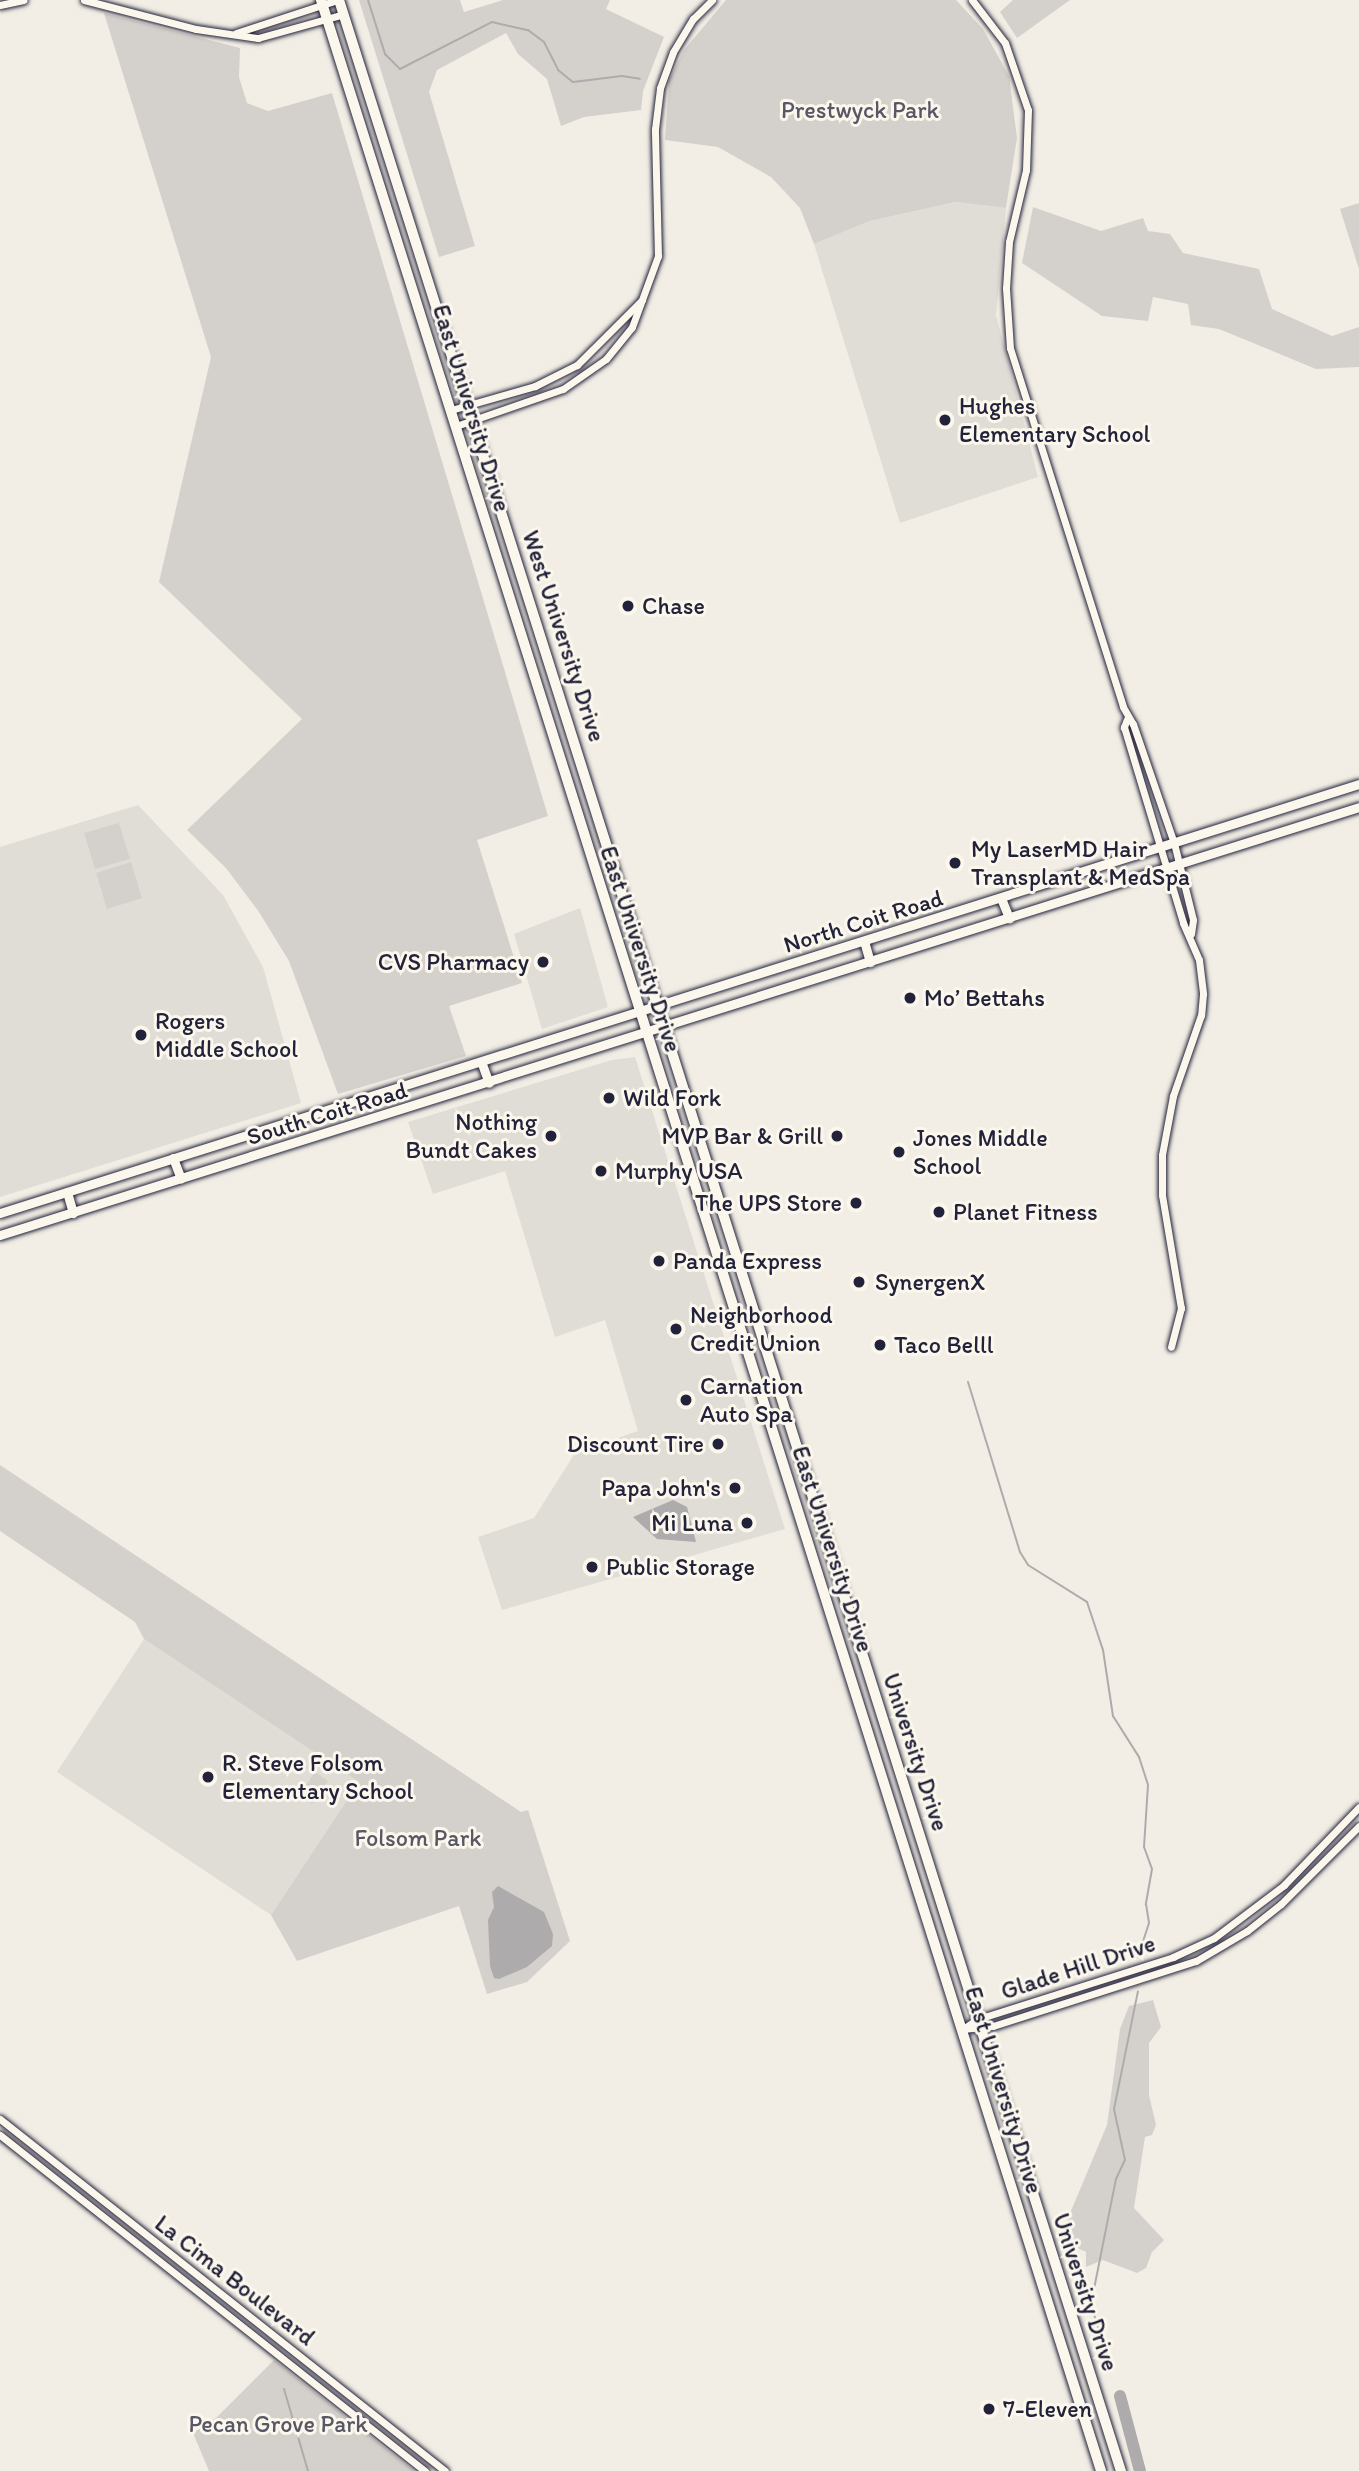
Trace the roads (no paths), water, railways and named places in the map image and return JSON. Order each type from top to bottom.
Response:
[{"type":"highway","name":"West University Drive","points":[[338,0],[658,1005]]},
{"type":"highway","name":"East University Drive","points":[[322,2],[1101,2471]]},
{"type":"highway","name":"University Drive","points":[[658,1005],[1121,2471]]},
{"type":"main road","name":"North Coit Road","points":[[658,1005],[1359,784]]},
{"type":"main road","name":"North Coit Road","points":[[665,1027],[1359,807]]},
{"type":"main road","points":[[1001,898],[1009,918]]},
{"type":"main road","points":[[864,941],[870,962]]},
{"type":"main road","name":"South Coit Road","points":[[0,1213],[482,1064],[658,1005]]},
{"type":"main road","name":"South Coit Road","points":[[0,1235],[665,1027]]},
{"type":"main road","points":[[482,1064],[489,1083]]},
{"type":"main road","points":[[173,1158],[181,1179]]},
{"type":"main road","points":[[67,1192],[73,1213]]},
{"type":"street","points":[[0,5],[23,0]]},
{"type":"street","points":[[84,0],[196,29],[272,36],[344,14]]},
{"type":"street","points":[[236,34],[322,2],[338,0]]},
{"type":"street","points":[[456,426],[544,397],[588,373],[632,327],[660,235],[655,130],[660,88],[673,52],[712,0]]},
{"type":"street","points":[[972,0],[1005,43],[1028,110],[1026,170],[1009,242],[1006,288],[1010,348],[1127,719],[1133,724],[1174,843],[1193,920],[1191,934]]},
{"type":"street","points":[[451,410],[535,386],[577,365],[642,300]]},
{"type":"street","points":[[1127,719],[1124,727],[1159,848],[1183,923],[1191,934],[1199,960],[1201,1015],[1173,1096],[1162,1155],[1162,1195],[1181,1308],[1171,1347]]},
{"type":"street","name":"Glade Hill Drive","points":[[980,2024],[1144,1968],[1214,1938],[1284,1885],[1359,1807]]},
{"type":"street","name":"Glade Hill Drive","points":[[963,2029],[1164,1973],[1220,1948],[1293,1894],[1359,1826]]},
{"type":"street","name":"La Cima Boulevard","points":[[0,2119],[445,2471]]},
{"type":"street","name":"La Cima Boulevard","points":[[0,2135],[425,2471]]},
{"type":"waterway","points":[[368,0],[385,54],[400,69],[492,22],[528,30],[544,42],[558,70],[573,82],[622,76],[640,79]]},
{"type":"waterway","points":[[968,1382],[1020,1552],[1028,1565],[1087,1602],[1103,1650],[1113,1716],[1139,1757],[1148,1785],[1144,1847],[1152,1869],[1146,1904],[1149,1923],[1138,1957]]},
{"type":"waterway","points":[[1109,2364],[1091,2304],[1116,2179],[1125,2160],[1114,2109],[1138,1991]]},
{"type":"waterway","points":[[284,2389],[308,2471]]},
{"type":"waterway","points":[[1120,2396],[1140,2471]]},
{"type":"place","name":"Hughes Elementary School","points":[[945,420]]},
{"type":"place","name":"Chase","points":[[628,606]]},
{"type":"place","name":"My LaserMD Hair Transplant & MedSpa","points":[[955,863]]},
{"type":"place","name":"CVS Pharmacy","points":[[543,962]]},
{"type":"place","name":"Mo’ Bettahs","points":[[910,998]]},
{"type":"place","name":"Rogers Middle School","points":[[141,1035]]},
{"type":"place","name":"Wild Fork","points":[[609,1098]]},
{"type":"place","name":"Nothing Bundt Cakes","points":[[551,1136]]},
{"type":"place","name":"MVP Bar & Grill","points":[[837,1136]]},
{"type":"place","name":"Jones Middle School","points":[[899,1152]]},
{"type":"place","name":"Murphy USA","points":[[601,1171]]},
{"type":"place","name":"The UPS Store","points":[[856,1203]]},
{"type":"place","name":"Planet Fitness","points":[[939,1212]]},
{"type":"place","name":"Panda Express","points":[[659,1261]]},
{"type":"place","name":"SynergenX","points":[[859,1282]]},
{"type":"place","name":"Neighborhood Credit Union","points":[[676,1329]]},
{"type":"place","name":"Taco Belll","points":[[880,1345]]},
{"type":"place","name":"Carnation Auto Spa","points":[[686,1400]]},
{"type":"place","name":"Discount Tire","points":[[718,1444]]},
{"type":"place","name":"Papa John's","points":[[735,1488]]},
{"type":"place","name":"Mi Luna","points":[[747,1523]]},
{"type":"place","name":"Public Storage","points":[[592,1567]]},
{"type":"place","name":"R. Steve Folsom Elementary School","points":[[208,1777]]},
{"type":"place","name":"7-Eleven","points":[[989,2409]]},
{"type":"park label","name":"Prestwyck Park","points":[[860,110]]},
{"type":"park label","name":"Folsom Park","points":[[418,1838]]},
{"type":"park label","name":"Pecan Grove Park","points":[[278,2424]]}]
